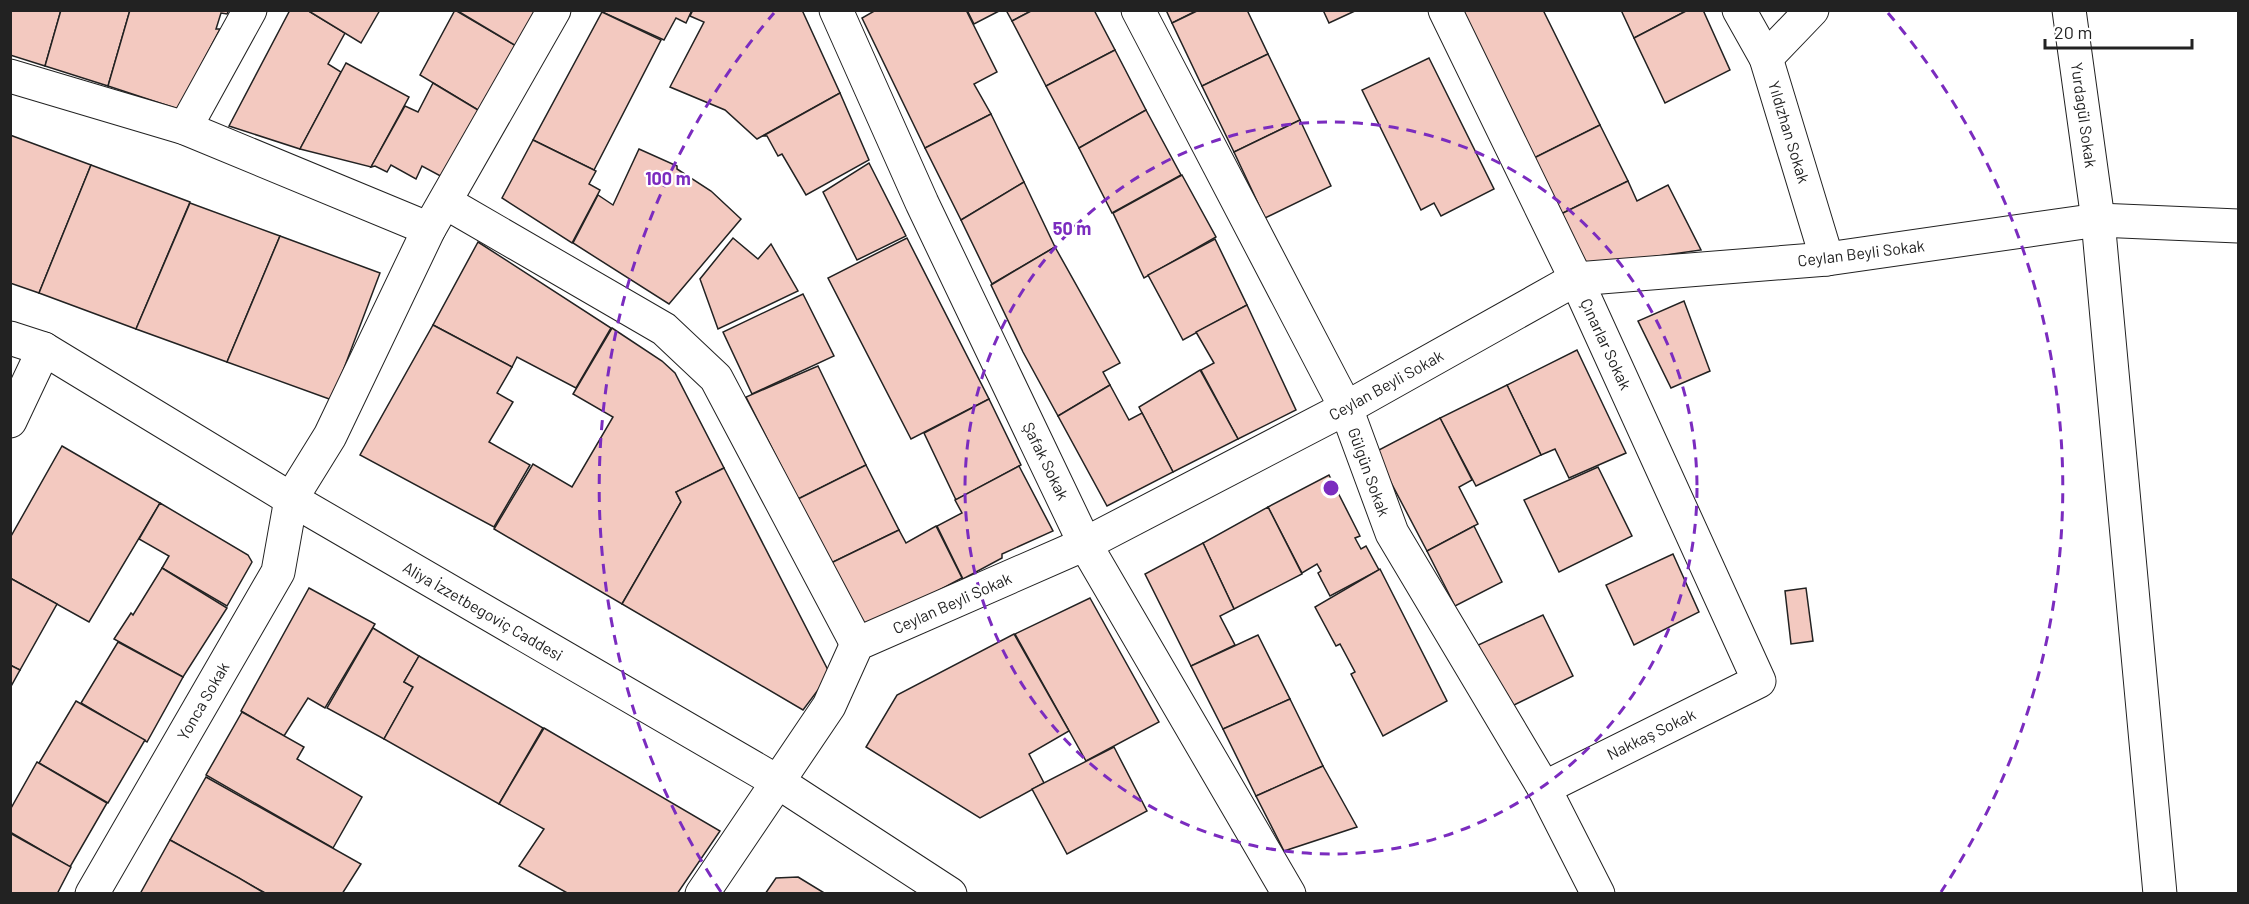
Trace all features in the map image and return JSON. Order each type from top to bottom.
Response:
[{"type":"street","points":[[185,128],[250,10]]},
{"type":"street","points":[[291,500],[330,436],[437,215],[554,10]]},
{"type":"street","name":"Şafak Sokak","points":[[836,10],[922,203],[1085,544],[1289,894]]},
{"type":"street","name":"Gülgün Sokak","points":[[1138,10],[1346,408],[1392,533],[1544,788],[1598,894]]},
{"type":"street","name":"Çınarlar Sokak","points":[[1444,10],[1576,279],[1759,681]]},
{"type":"street","name":"Yıldızhan Sokak","points":[[1739,10],[1766,58],[1827,259]]},
{"type":"street","points":[[1766,58],[1812,10]]},
{"type":"street","name":"Yurdagül Sokak","points":[[2069,10],[2098,220],[2160,894]]},
{"type":"street","points":[[10,76],[185,128],[437,215],[664,329],[716,378],[858,644],[829,706],[702,894]]},
{"type":"street","name":"Ceylan Beyli Sokak","points":[[858,644],[1085,544],[1346,408],[1576,279],[1827,259],[2098,220],[2238,226]]},
{"type":"street","name":"Aliya İzzetbegoviç Caddesi","points":[[10,338],[44,349],[291,500],[778,782],[950,894]]},
{"type":"street","points":[[10,421],[44,349]]},
{"type":"street","name":"Yonca Sokak","points":[[92,894],[278,572],[291,500]]},
{"type":"street","name":"Nakkaş Sokak","points":[[1544,788],[1759,681]]},
{"type":"building","points":[[10,10],[61,10],[45,66],[10,55]]},
{"type":"building","points":[[61,10],[130,10],[108,86],[45,66]]},
{"type":"building","points":[[130,10],[229,10],[227,14],[221,13],[216,29],[220,29],[178,109],[108,86]]},
{"type":"building","points":[[290,10],[307,10],[345,33],[328,64],[341,72],[300,149],[229,126]]},
{"type":"building","points":[[307,10],[380,10],[361,43]]},
{"type":"building","points":[[455,10],[518,47],[483,113],[420,75]]},
{"type":"building","points":[[456,10],[538,10],[518,47]]},
{"type":"building","points":[[692,10],[686,23],[676,18],[664,40],[600,11]]},
{"type":"building","points":[[693,10],[802,10],[840,93],[757,139],[725,110],[670,87],[704,22],[690,16]]},
{"type":"building","points":[[876,10],[966,10],[997,72],[974,84],[991,114],[925,148],[862,18]]},
{"type":"building","points":[[967,10],[1001,10],[974,24]]},
{"type":"building","points":[[1006,10],[1033,10],[1012,21]]},
{"type":"building","points":[[1033,10],[1094,10],[1115,50],[1046,86],[1012,21]]},
{"type":"building","points":[[1166,10],[1198,10],[1172,23]]},
{"type":"building","points":[[1199,10],[1247,10],[1268,54],[1202,86],[1172,23]]},
{"type":"building","points":[[1323,10],[1357,10],[1329,23]]},
{"type":"building","points":[[1462,10],[1543,10],[1600,125],[1534,158]]},
{"type":"building","points":[[1621,10],[1688,10],[1634,38]]},
{"type":"building","points":[[1688,10],[1703,10],[1730,70],[1665,103],[1634,38]]},
{"type":"building","points":[[602,12],[661,40],[594,170],[533,140]]},
{"type":"building","points":[[1115,50],[1146,110],[1079,148],[1046,86]]},
{"type":"building","points":[[1268,54],[1300,120],[1234,152],[1202,86]]},
{"type":"building","points":[[1429,58],[1494,189],[1441,216],[1434,203],[1421,210],[1362,90]]},
{"type":"building","points":[[346,63],[409,97],[371,167],[300,149]]},
{"type":"building","points":[[433,83],[483,113],[446,179],[422,166],[416,179],[391,165],[387,172],[375,166],[371,167],[405,106],[418,112]]},
{"type":"building","points":[[840,93],[869,160],[806,195],[782,154],[778,156],[767,136],[763,136]]},
{"type":"building","points":[[1146,110],[1181,175],[1112,213],[1079,148]]},
{"type":"building","points":[[991,114],[1024,182],[961,220],[925,148]]},
{"type":"building","points":[[1300,120],[1331,186],[1265,218],[1234,152]]},
{"type":"building","points":[[1600,125],[1628,181],[1561,214],[1534,158]]},
{"type":"building","points":[[10,135],[91,165],[39,293],[10,283]]},
{"type":"building","points":[[533,140],[596,171],[589,184],[600,190],[572,243],[502,198]]},
{"type":"building","points":[[639,149],[677,166],[677,169],[711,191],[741,219],[669,304],[573,243],[598,195],[613,205]]},
{"type":"building","points":[[869,163],[906,236],[857,260],[823,192]]},
{"type":"building","points":[[91,165],[190,202],[136,329],[39,293]]},
{"type":"building","points":[[1182,175],[1216,237],[1144,278],[1113,213]]},
{"type":"building","points":[[1628,181],[1637,201],[1668,185],[1701,250],[1587,266],[1561,214]]},
{"type":"building","points":[[1024,182],[1055,247],[992,284],[961,220]]},
{"type":"building","points":[[190,203],[280,236],[227,362],[136,329]]},
{"type":"building","points":[[280,236],[380,273],[332,400],[227,362]]},
{"type":"building","points":[[733,238],[758,259],[771,244],[798,291],[718,329],[700,279]]},
{"type":"building","points":[[907,238],[989,399],[911,439],[828,278]]},
{"type":"building","points":[[1215,239],[1247,305],[1183,340],[1148,275]]},
{"type":"building","points":[[478,242],[611,328],[576,388],[517,357],[512,367],[433,325]]},
{"type":"building","points":[[1055,247],[1120,363],[1103,372],[1110,385],[1058,416],[1023,352],[991,285]]},
{"type":"building","points":[[803,294],[834,356],[752,394],[723,332]]},
{"type":"building","points":[[1684,301],[1710,371],[1671,388],[1638,321]]},
{"type":"building","points":[[1247,305],[1296,410],[1238,439],[1201,370],[1214,363],[1196,332]]},
{"type":"building","points":[[433,325],[512,367],[497,393],[513,402],[489,442],[530,465],[494,527],[360,455]]},
{"type":"building","points":[[612,328],[662,361],[675,373],[724,468],[676,492],[681,502],[622,604],[494,529],[533,464],[572,487],[613,417],[573,394]]},
{"type":"building","points":[[1577,350],[1626,453],[1569,478],[1555,449],[1541,455],[1507,385]]},
{"type":"building","points":[[818,366],[866,465],[798,499],[746,397]]},
{"type":"building","points":[[1200,370],[1238,439],[1173,472],[1139,407]]},
{"type":"building","points":[[1110,385],[1129,420],[1142,413],[1173,472],[1107,506],[1058,416]]},
{"type":"building","points":[[1507,385],[1541,455],[1476,486],[1440,418]]},
{"type":"building","points":[[989,399],[1021,465],[956,500],[924,433]]},
{"type":"building","points":[[1440,418],[1472,480],[1459,487],[1478,524],[1427,551],[1375,452]]},
{"type":"building","points":[[62,446],[160,503],[89,622],[10,578],[10,538]]},
{"type":"building","points":[[866,465],[899,530],[831,563],[798,499]]},
{"type":"building","points":[[1019,466],[1053,531],[1002,554],[1002,558],[963,579],[937,526],[962,513],[955,500]]},
{"type":"building","points":[[1598,467],[1632,536],[1559,572],[1524,500]]},
{"type":"building","points":[[724,468],[830,674],[803,710],[622,604],[681,502],[676,492]]},
{"type":"building","points":[[1329,475],[1360,536],[1355,538],[1361,549],[1366,546],[1379,570],[1330,596],[1318,573],[1321,571],[1317,564],[1302,573],[1268,507]]},
{"type":"building","points":[[160,503],[248,555],[252,562],[227,606],[162,568],[169,556],[139,539]]},
{"type":"building","points":[[1268,507],[1302,574],[1234,609],[1203,543]]},
{"type":"building","points":[[936,526],[962,578],[864,630],[831,563],[899,530],[906,543]]},
{"type":"building","points":[[1474,526],[1502,582],[1455,606],[1427,551]]},
{"type":"building","points":[[1203,543],[1234,609],[1220,616],[1235,645],[1191,666],[1145,574]]},
{"type":"building","points":[[1673,554],[1699,612],[1634,645],[1606,585]]},
{"type":"building","points":[[162,568],[227,608],[183,677],[114,639],[131,613],[133,615]]},
{"type":"building","points":[[1380,569],[1447,701],[1383,736],[1351,674],[1355,672],[1340,644],[1336,646],[1315,607]]},
{"type":"building","points":[[10,578],[57,604],[20,670],[10,665]]},
{"type":"building","points":[[309,588],[375,624],[325,708],[308,698],[284,736],[241,711]]},
{"type":"building","points":[[1806,588],[1813,641],[1791,644],[1785,591]]},
{"type":"building","points":[[1090,598],[1159,722],[1086,761],[1015,634]]},
{"type":"building","points":[[1543,615],[1573,676],[1508,708],[1476,646]]},
{"type":"building","points":[[373,628],[419,656],[404,682],[413,687],[384,739],[327,708]]},
{"type":"building","points":[[1014,634],[1069,731],[1029,754],[1044,783],[980,818],[866,747],[897,695]]},
{"type":"building","points":[[1258,635],[1290,699],[1223,729],[1191,666]]},
{"type":"building","points":[[118,642],[183,677],[147,742],[81,703]]},
{"type":"building","points":[[419,656],[543,728],[499,804],[384,739],[413,687],[404,682]]},
{"type":"building","points":[[10,665],[20,670],[10,688]]},
{"type":"building","points":[[1290,699],[1323,766],[1256,796],[1223,729]]},
{"type":"building","points":[[76,701],[145,740],[108,803],[39,763]]},
{"type":"building","points":[[242,712],[304,747],[297,759],[362,797],[333,848],[206,775]]},
{"type":"building","points":[[544,728],[720,831],[677,894],[569,894],[519,866],[544,829],[499,804]]},
{"type":"building","points":[[1114,747],[1147,811],[1067,854],[1032,789]]},
{"type":"building","points":[[37,762],[107,803],[70,867],[10,832],[10,810]]},
{"type":"building","points":[[1323,766],[1357,827],[1284,851],[1256,796]]},
{"type":"building","points":[[206,777],[361,864],[342,894],[267,894],[170,840]]},
{"type":"building","points":[[10,833],[71,867],[57,894],[10,894]]},
{"type":"building","points":[[170,840],[239,878],[266,894],[140,894]]},
{"type":"building","points":[[798,877],[826,894],[765,894],[776,878]]}]
